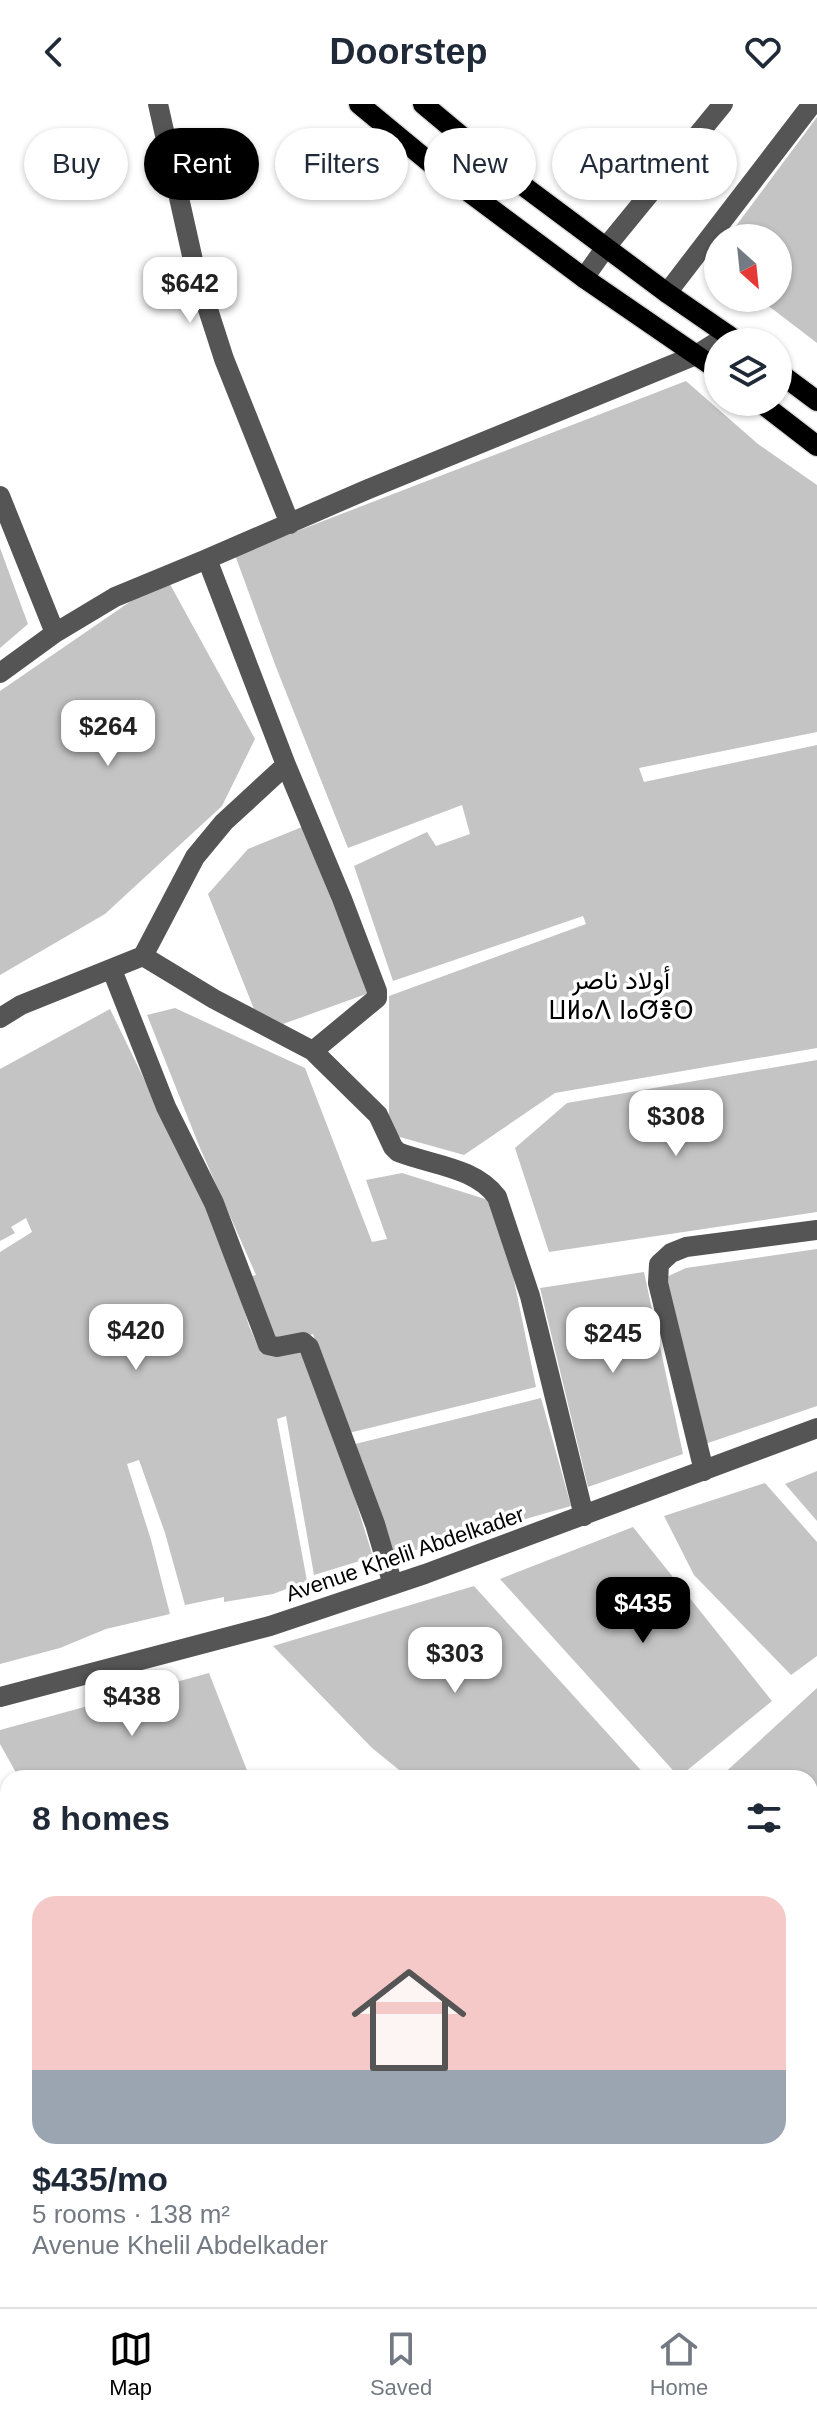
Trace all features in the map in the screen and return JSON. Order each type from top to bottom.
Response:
[{"type":"main road","points":[[359,104],[434,166],[584,278],[704,360]]},
{"type":"main road","points":[[423,104],[502,170],[718,328]]},
{"type":"main road","points":[[792,382],[817,401]]},
{"type":"main road","points":[[778,416],[817,446]]},
{"type":"street","points":[[158,104],[195,269],[224,359],[290,524]]},
{"type":"street","points":[[584,278],[723,104]]},
{"type":"street","points":[[667,293],[812,104]]},
{"type":"street","points":[[0,673],[55,633],[115,597],[704,351]]},
{"type":"street","points":[[0,496],[55,633]]},
{"type":"street","points":[[207,559],[377,991],[377,998],[313,1051]]},
{"type":"street","points":[[0,1018],[21,1005],[143,956],[195,857],[224,822],[286,765]]},
{"type":"street","points":[[143,956],[214,999],[313,1051],[378,1115],[398,1152],[477,1177],[486,1183],[497,1197],[530,1296],[584,1516]]},
{"type":"street","points":[[112,970],[166,1107],[214,1203],[268,1345],[277,1347],[303,1342],[309,1347],[375,1524],[393,1585]]},
{"type":"street","points":[[704,1471],[658,1283],[659,1264],[671,1253],[686,1247],[817,1230]]},
{"type":"street","name":"Avenue Khelil Abdelkader","points":[[0,1697],[270,1626],[584,1516],[817,1428]]},
{"type":"building","points":[[817,117],[817,343],[776,312],[792,312],[792,224],[737,224]]},
{"type":"building","points":[[686,381],[704,397],[704,416],[726,416],[758,444],[817,485],[817,732],[639,768],[644,782],[817,745],[817,1048],[555,1093],[464,1155],[389,1134],[389,996],[586,924],[583,916],[393,981],[354,866],[427,832],[436,846],[470,834],[462,805],[348,848],[235,555]]},
{"type":"building","points":[[0,548],[28,624],[0,648]]},
{"type":"building","points":[[166,577],[255,739],[222,806],[105,914],[0,975],[0,691]]},
{"type":"building","points":[[302,827],[369,993],[283,1024],[254,1009],[208,894],[248,849]]},
{"type":"building","points":[[175,1008],[305,1068],[372,1242],[387,1239],[366,1180],[402,1173],[498,1203],[536,1387],[349,1433],[313,1334],[275,1345],[245,1278],[256,1275],[200,1148],[147,1015]]},
{"type":"building","points":[[110,1009],[226,1248],[249,1326],[261,1353],[301,1347],[333,1428],[373,1557],[314,1575],[286,1416],[277,1419],[307,1581],[273,1594],[224,1602],[224,1597],[185,1605],[165,1533],[139,1460],[127,1464],[170,1614],[106,1629],[60,1648],[0,1664],[0,1252],[32,1232],[26,1218],[11,1227],[15,1233],[0,1241],[0,1069]]},
{"type":"building","points":[[817,1060],[817,1212],[549,1252],[515,1148],[567,1103]]},
{"type":"building","points":[[817,1249],[817,1406],[705,1444],[662,1279],[686,1268]]},
{"type":"building","points":[[644,1272],[683,1454],[588,1487],[540,1288]]},
{"type":"building","points":[[541,1398],[571,1506],[395,1556],[355,1444]]},
{"type":"building","points":[[817,1471],[817,1521],[785,1484]]},
{"type":"building","points":[[765,1483],[817,1542],[817,1656],[791,1675],[694,1575],[664,1516]]},
{"type":"building","points":[[633,1527],[772,1701],[688,1770],[673,1770],[500,1579]]},
{"type":"building","points":[[474,1586],[641,1770],[399,1770],[372,1748],[273,1646]]},
{"type":"building","points":[[209,1673],[247,1770],[15,1770],[0,1744],[0,1730]]},
{"type":"building","points":[[817,1688],[817,1770],[728,1770]]},
{"type":"district","name":"أولاد ناصر ⵡⵍⴰⴷ ⵏⴰⵚⴻⵔ","points":[[621,995]]}]
